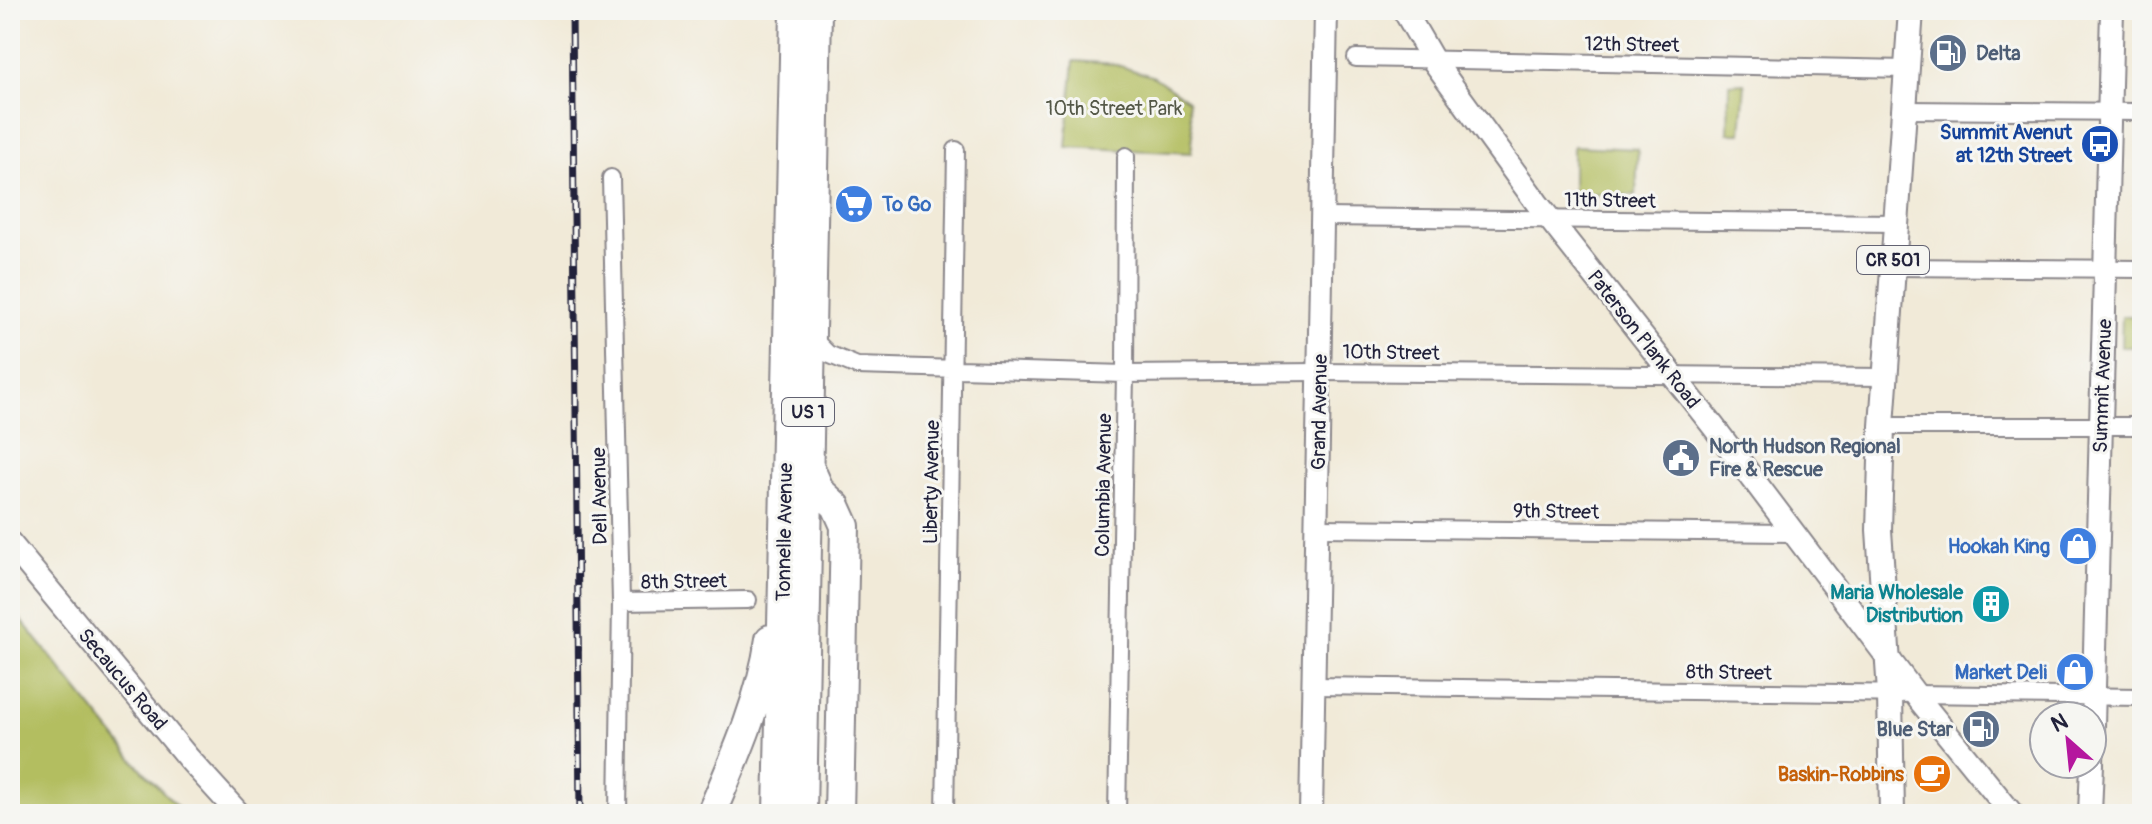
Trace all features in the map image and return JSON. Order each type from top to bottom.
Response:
[{"type":"highway","name":"Tonnelle Avenue","points":[[778,814],[795,10]]},
{"type":"highway","name":"Tonnelle Avenue","points":[[802,814],[817,10]]},
{"type":"highway","points":[[807,462],[820,491],[836,506],[845,526],[839,814]]},
{"type":"highway","points":[[711,814],[735,758],[757,693],[783,580]]},
{"type":"main road","name":"CR 501","points":[[1892,814],[1890,693],[1879,530],[1882,426],[1911,10]]},
{"type":"street","name":"Grand Avenue","points":[[1311,814],[1326,10]]},
{"type":"street","name":"Paterson Plank Road","points":[[1404,10],[1433,60],[1550,219],[2012,814]]},
{"type":"street","name":"Summit Avenue","points":[[2095,700],[2112,10]]},
{"type":"street","name":"12th Street","points":[[1356,58],[1907,69]]},
{"type":"street","points":[[1905,110],[2142,112]]},
{"type":"street","name":"Liberty Avenue","points":[[945,814],[956,150]]},
{"type":"street","name":"Columbia Avenue","points":[[1117,814],[1126,156]]},
{"type":"street","name":"Dell Avenue","points":[[611,178],[621,602],[618,814]]},
{"type":"street","name":"11th Street","points":[[1322,217],[1897,223]]},
{"type":"street","points":[[1893,267],[2142,269]]},
{"type":"street","name":"10th Street","points":[[810,336],[828,354],[857,366],[953,370],[1125,374],[1319,372],[1886,377]]},
{"type":"street","points":[[1882,426],[2142,426]]},
{"type":"street","name":"9th Street","points":[[1318,528],[1794,533]]},
{"type":"street","name":"Secaucus Road","points":[[10,543],[239,814]]},
{"type":"street","name":"8th Street","points":[[621,602],[748,600]]},
{"type":"street","name":"8th Street","points":[[1314,686],[2142,697]]},
{"type":"street","name":"Summit Avenue","points":[[2090,814],[2091,780]]},
{"type":"green space","name":"10th Street Park","points":[[1074,61],[1114,64],[1154,77],[1188,100],[1193,134],[1191,153],[1066,147]]},
{"type":"green space","points":[[1745,83],[1741,133],[1728,133],[1729,84]]},
{"type":"green space","points":[[1573,146],[1638,149],[1636,195],[1573,194]]},
{"type":"green space","points":[[2122,316],[2142,316],[2142,347],[2121,347]]},
{"type":"green space","points":[[10,606],[136,763],[184,814],[10,814]]},
{"type":"railway","points":[[572,10],[580,814]]},
{"type":"place","name":"Delta","points":[[1948,53]]},
{"type":"place","name":"Summit Avenut at 12th Street","points":[[2100,144]]},
{"type":"place","name":"To Go","points":[[854,204]]},
{"type":"place","name":"North Hudson Regional Fire & Rescue","points":[[1681,458]]},
{"type":"place","name":"Hookah King","points":[[2078,546]]},
{"type":"place","name":"Maria Wholesale Distribution","points":[[1991,604]]},
{"type":"place","name":"Market Deli","points":[[2075,672]]},
{"type":"place","name":"Blue Star","points":[[1981,729]]},
{"type":"place","name":"Baskin-Robbins","points":[[1932,774]]}]
